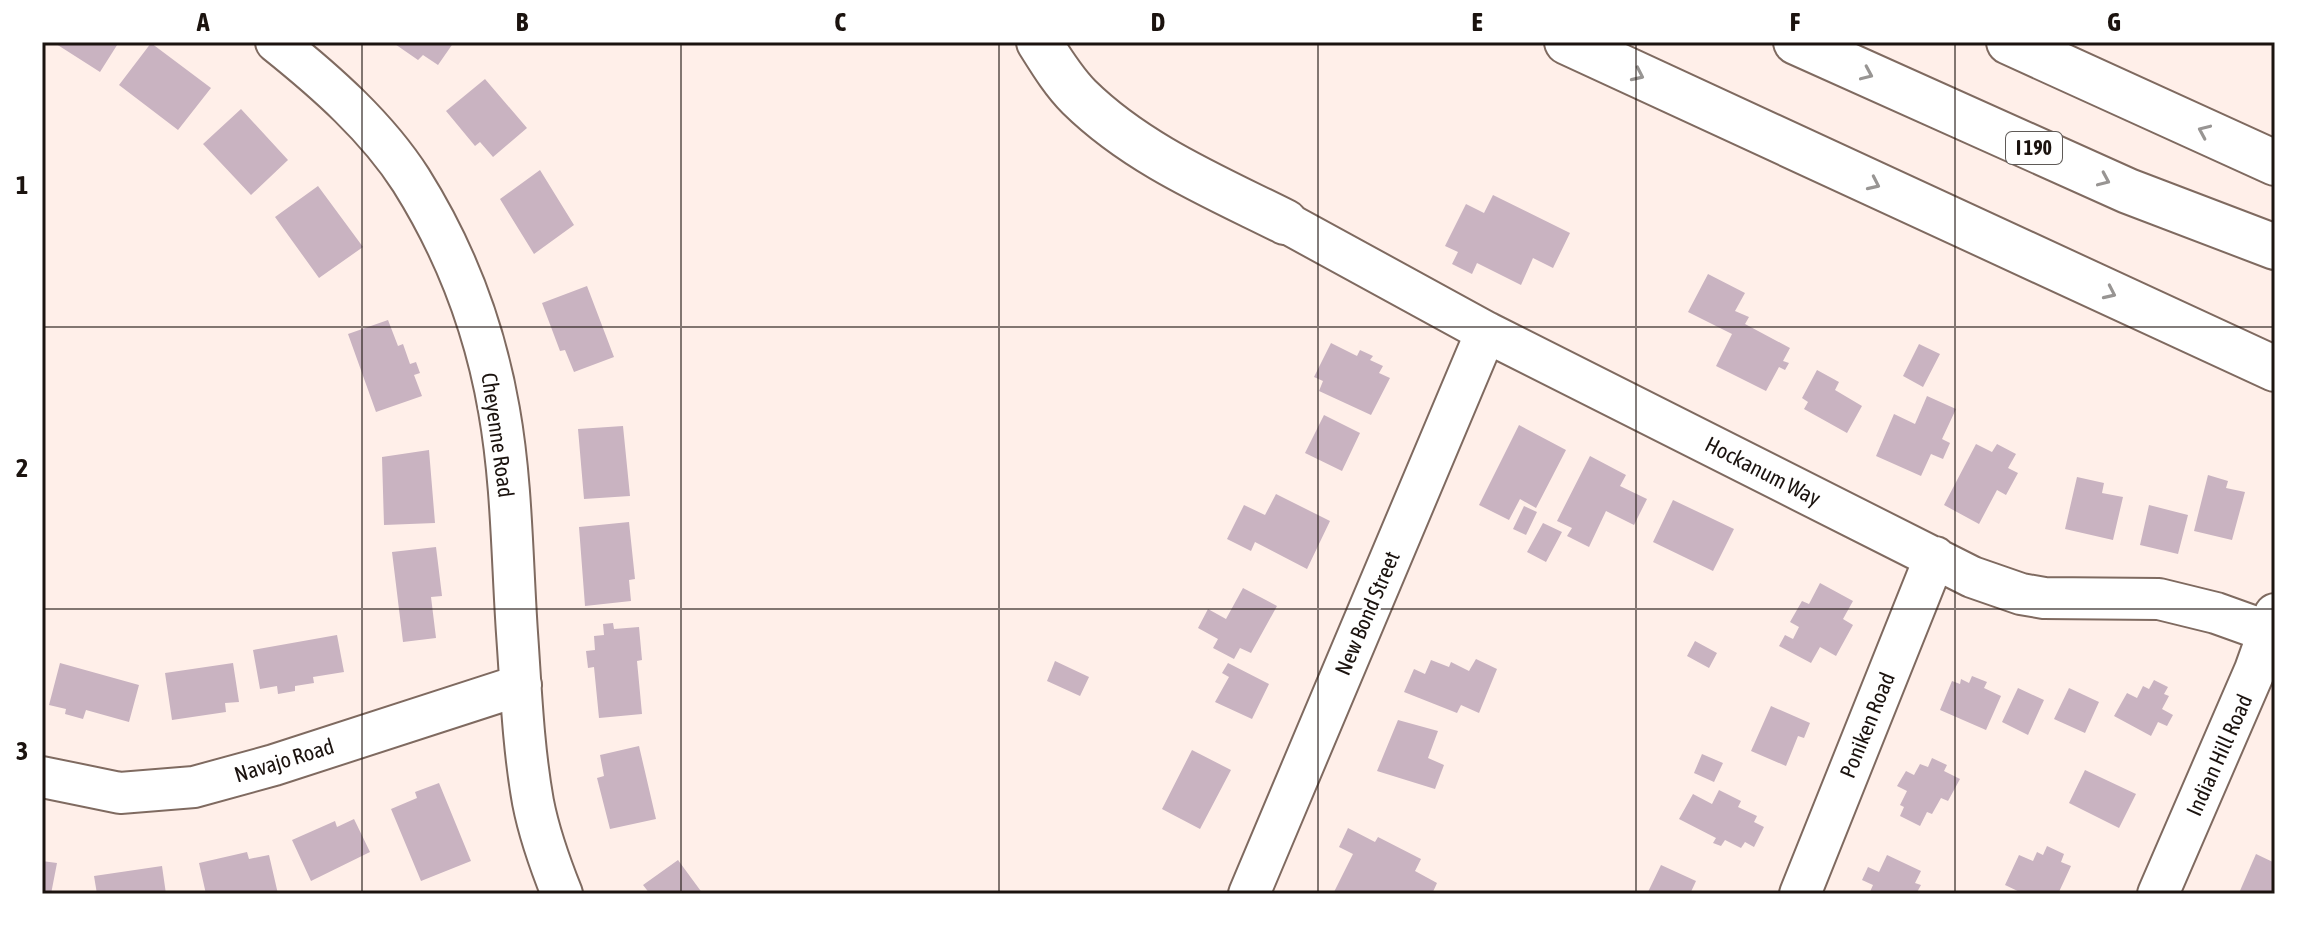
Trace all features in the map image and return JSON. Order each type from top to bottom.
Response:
[{"type":"highway","points":[[1039,42],[1077,95],[1155,157],[1285,222]]},
{"type":"highway","points":[[1567,42],[2275,369]]},
{"type":"highway","name":"I 190","points":[[1796,42],[2128,191],[2275,247]]},
{"type":"highway","points":[[2009,42],[2275,163]]},
{"type":"street","name":"Cheyenne Road","points":[[276,42],[338,95],[375,134],[410,179],[439,230],[468,292],[499,411],[525,749],[534,804],[548,858],[562,894]]},
{"type":"street","name":"Hockanum Way","points":[[1285,222],[1486,332],[1972,577],[2021,594],[2044,598],[2159,599],[2216,613],[2270,641]]},
{"type":"street","name":"New Bond Street","points":[[1249,894],[1486,332]]},
{"type":"street","name":"Poniken Road","points":[[1800,894],[1935,557]]},
{"type":"street","name":"Indian Hill Road","points":[[2158,894],[2270,641]]},
{"type":"street","name":"Navajo Road","points":[[42,777],[120,793],[194,787],[274,765],[521,685]]},
{"type":"building","points":[[53,42],[119,42],[100,72]]},
{"type":"building","points":[[392,42],[454,42],[438,65],[423,55],[418,60]]},
{"type":"building","points":[[151,43],[211,88],[178,130],[119,85]]},
{"type":"building","points":[[485,79],[527,128],[493,157],[480,142],[475,146],[446,111]]},
{"type":"building","points":[[241,109],[288,160],[251,195],[203,144]]},
{"type":"building","points":[[540,170],[574,225],[534,254],[500,199]]},
{"type":"building","points":[[318,186],[363,247],[319,278],[275,217]]},
{"type":"building","points":[[1493,195],[1570,233],[1553,268],[1533,258],[1521,285],[1477,263],[1472,274],[1452,264],[1458,252],[1445,246],[1466,204],[1484,213]]},
{"type":"building","points":[[1708,274],[1745,293],[1735,311],[1749,317],[1745,324],[1790,348],[1783,361],[1789,363],[1785,370],[1779,367],[1766,391],[1716,366],[1732,334],[1688,312]]},
{"type":"building","points":[[587,286],[614,357],[574,372],[565,350],[560,351],[542,303]]},
{"type":"building","points":[[388,320],[398,346],[403,344],[410,364],[416,362],[420,373],[414,375],[422,396],[376,412],[348,334]]},
{"type":"building","points":[[1331,343],[1357,356],[1360,350],[1373,356],[1370,360],[1383,366],[1379,373],[1390,378],[1371,415],[1319,391],[1323,381],[1314,377]]},
{"type":"building","points":[[1919,344],[1940,354],[1923,387],[1903,376]]},
{"type":"building","points":[[1817,370],[1839,382],[1835,390],[1862,406],[1847,433],[1804,409],[1808,402],[1802,398]]},
{"type":"building","points":[[1927,396],[1956,409],[1942,439],[1950,443],[1943,459],[1931,454],[1921,476],[1876,456],[1894,414],[1915,424]]},
{"type":"building","points":[[1324,415],[1360,433],[1342,471],[1305,453]]},
{"type":"building","points":[[1519,425],[1566,450],[1536,508],[1520,499],[1509,520],[1479,505]]},
{"type":"building","points":[[623,426],[630,496],[584,499],[578,429]]},
{"type":"building","points":[[1976,444],[1992,452],[1997,444],[2016,454],[2008,468],[2018,473],[2006,495],[1997,490],[1979,524],[1944,505]]},
{"type":"building","points":[[429,450],[435,523],[384,525],[382,457]]},
{"type":"building","points":[[1590,456],[1626,475],[1620,486],[1647,499],[1634,525],[1606,511],[1589,547],[1567,536],[1572,528],[1557,521]]},
{"type":"building","points":[[2208,475],[2228,481],[2226,488],[2245,492],[2232,540],[2194,531]]},
{"type":"building","points":[[2077,477],[2104,483],[2102,493],[2123,497],[2113,540],[2065,529]]},
{"type":"building","points":[[1276,494],[1330,521],[1307,569],[1255,542],[1251,551],[1227,539],[1244,505],[1265,515]]},
{"type":"building","points":[[1673,500],[1734,529],[1713,571],[1653,542]]},
{"type":"building","points":[[2149,505],[2188,515],[2178,554],[2140,545]]},
{"type":"building","points":[[1524,506],[1537,512],[1526,535],[1513,529]]},
{"type":"building","points":[[629,522],[635,579],[629,580],[631,601],[585,606],[579,527]]},
{"type":"building","points":[[1543,523],[1562,532],[1546,562],[1527,552]]},
{"type":"building","points":[[436,547],[442,596],[431,597],[436,638],[403,642],[392,552]]},
{"type":"building","points":[[1820,583],[1853,601],[1843,619],[1853,625],[1836,656],[1820,647],[1811,663],[1779,646],[1785,635],[1793,639],[1799,627],[1790,622],[1802,601],[1809,604]]},
{"type":"building","points":[[1243,588],[1277,606],[1251,653],[1240,648],[1234,659],[1213,648],[1218,639],[1198,628],[1208,609],[1226,619]]},
{"type":"building","points":[[613,623],[614,629],[639,627],[642,660],[637,661],[642,714],[599,718],[594,667],[588,668],[586,651],[595,650],[594,636],[604,635],[603,624]]},
{"type":"building","points":[[337,635],[344,672],[313,677],[314,683],[295,686],[295,691],[278,694],[277,686],[260,689],[253,650]]},
{"type":"building","points":[[1695,641],[1717,653],[1709,668],[1687,656]]},
{"type":"building","points":[[1476,659],[1497,669],[1479,713],[1461,705],[1457,713],[1404,692],[1414,669],[1425,674],[1431,660],[1449,667],[1451,662],[1469,671]]},
{"type":"building","points":[[1055,661],[1089,677],[1080,696],[1047,681]]},
{"type":"building","points":[[60,663],[139,685],[129,722],[86,710],[83,719],[65,714],[66,709],[49,705]]},
{"type":"building","points":[[233,663],[239,702],[225,703],[226,712],[172,720],[165,673]]},
{"type":"building","points":[[1228,663],[1269,684],[1252,719],[1215,702],[1229,677],[1222,673]]},
{"type":"building","points":[[1972,676],[1987,682],[1984,688],[2001,696],[1986,730],[1940,710],[1952,681],[1960,684],[1961,679],[1969,683]]},
{"type":"building","points":[[2154,680],[2168,687],[2164,694],[2169,696],[2162,709],[2173,715],[2167,726],[2158,722],[2151,736],[2114,716],[2127,693],[2137,698],[2143,686],[2149,689]]},
{"type":"building","points":[[2018,688],[2044,700],[2028,735],[2002,722]]},
{"type":"building","points":[[2069,688],[2099,702],[2085,733],[2054,719]]},
{"type":"building","points":[[1771,706],[1810,723],[1804,738],[1798,736],[1786,766],[1751,751]]},
{"type":"building","points":[[1398,720],[1438,731],[1428,758],[1444,765],[1435,789],[1377,771]]},
{"type":"building","points":[[639,746],[656,819],[610,829],[597,778],[604,776],[600,755]]},
{"type":"building","points":[[1192,750],[1231,770],[1200,829],[1162,809]]},
{"type":"building","points":[[1702,754],[1723,763],[1714,782],[1694,773]]},
{"type":"building","points":[[1932,758],[1947,765],[1944,771],[1960,779],[1948,801],[1941,798],[1932,814],[1927,812],[1920,826],[1900,816],[1904,807],[1900,805],[1907,791],[1897,786],[1906,771],[1914,775],[1920,764],[1928,767]]},
{"type":"building","points":[[2085,770],[2136,794],[2119,828],[2069,803]]},
{"type":"building","points":[[439,783],[471,861],[421,881],[391,809],[417,798],[415,792]]},
{"type":"building","points":[[1719,790],[1741,801],[1738,807],[1757,816],[1754,822],[1764,827],[1754,847],[1745,842],[1741,848],[1725,840],[1721,846],[1713,843],[1716,838],[1679,819],[1693,794],[1712,804]]},
{"type":"building","points":[[354,819],[370,852],[311,881],[292,840],[335,821],[337,827]]},
{"type":"building","points":[[1348,828],[1375,842],[1378,837],[1421,859],[1415,871],[1437,883],[1432,894],[1333,894],[1353,854],[1339,847]]},
{"type":"building","points":[[2047,846],[2064,854],[2061,862],[2071,866],[2058,894],[2024,894],[2005,885],[2019,855],[2033,861],[2037,852],[2043,855]]},
{"type":"building","points":[[247,852],[249,859],[269,855],[278,894],[206,894],[199,863]]},
{"type":"building","points":[[2256,854],[2275,863],[2275,894],[2239,893]]},
{"type":"building","points":[[1887,855],[1921,871],[1915,883],[1921,885],[1916,894],[1869,894],[1873,885],[1862,880],[1868,867],[1879,872]]},
{"type":"building","points":[[678,860],[703,894],[650,894],[643,885]]},
{"type":"building","points":[[42,861],[57,863],[51,894],[42,894]]},
{"type":"building","points":[[1661,865],[1696,881],[1690,894],[1647,894]]},
{"type":"building","points":[[162,866],[166,894],[97,894],[94,876]]}]
